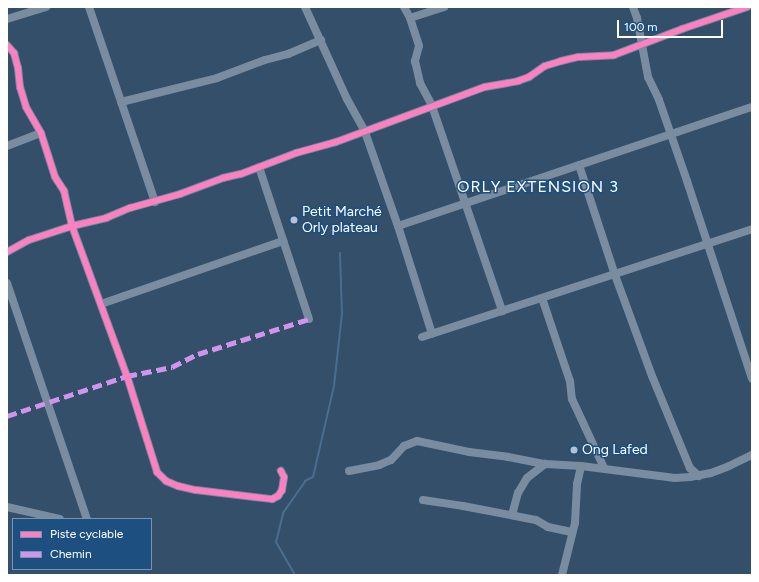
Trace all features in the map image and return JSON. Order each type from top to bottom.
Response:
[{"type":"street","points":[[7,19],[46,7]]},
{"type":"street","points":[[89,7],[154,202]]},
{"type":"street","points":[[306,7],[347,99],[365,132],[398,226],[432,334]]},
{"type":"street","points":[[404,7],[410,18],[419,46],[415,61],[420,83],[432,106],[502,311]]},
{"type":"street","points":[[410,18],[444,7]]},
{"type":"street","points":[[633,7],[648,77],[670,134],[752,379]]},
{"type":"street","points":[[7,252],[29,240],[72,226],[106,218],[130,208],[154,202],[296,153],[336,142],[432,106],[459,98],[485,87],[519,81],[529,77],[545,66],[561,60],[579,57],[614,55],[682,29],[748,7]]},
{"type":"street","points":[[121,102],[217,78],[265,60],[288,54],[321,40]]},
{"type":"street","points":[[7,45],[14,53],[18,68],[20,87],[26,107],[41,133],[55,177],[64,191],[72,226],[129,383],[157,472],[166,481],[196,490],[272,499],[278,496],[282,490],[284,477],[281,471]]},
{"type":"street","points":[[398,226],[752,107]]},
{"type":"street","points":[[7,146],[41,133]]},
{"type":"street","points":[[579,165],[615,275],[652,376],[690,468],[699,476]]},
{"type":"street","points":[[259,167],[309,320]]},
{"type":"street","points":[[422,337],[752,230]]},
{"type":"street","points":[[101,304],[283,241]]},
{"type":"street","points":[[7,283],[87,518]]},
{"type":"street","points":[[542,298],[570,380],[572,399],[604,468]]},
{"type":"street","points":[[349,471],[379,465],[391,460],[404,446],[417,441],[469,452],[508,457],[544,464],[604,468],[675,478],[699,476],[729,466],[752,454]]},
{"type":"street","points":[[512,515],[518,493],[527,478],[544,464]]},
{"type":"street","points":[[562,575],[576,513],[577,484],[581,466]]},
{"type":"street","points":[[423,500],[464,506],[536,520],[548,527],[571,532]]},
{"type":"street","points":[[7,507],[56,518]]},
{"type":"waterway","points":[[295,575],[276,542],[283,513],[305,481],[313,477],[334,386],[342,314],[340,253]]},
{"type":"marked path","points":[[7,416],[127,376],[172,367],[198,354],[309,319]]},
{"type":"cycle path","points":[[7,252],[29,240],[72,226],[106,218],[130,208],[180,194],[223,178],[241,174],[296,153],[336,142],[485,87],[518,81],[529,77],[545,66],[579,57],[614,55],[682,29],[747,7]]},
{"type":"cycle path","points":[[7,45],[14,53],[18,68],[20,87],[26,107],[41,133],[55,177],[64,191],[72,226],[127,376],[157,472],[166,481],[178,486],[196,490],[272,499],[278,496],[282,490],[284,477],[281,471]]},
{"type":"place","name":"Petit Marché Orly plateau","points":[[294,220]]},
{"type":"place","name":"Ong Lafed","points":[[574,450]]},
{"type":"district","name":"ORLY EXTENSION 3","points":[[538,187]]}]
